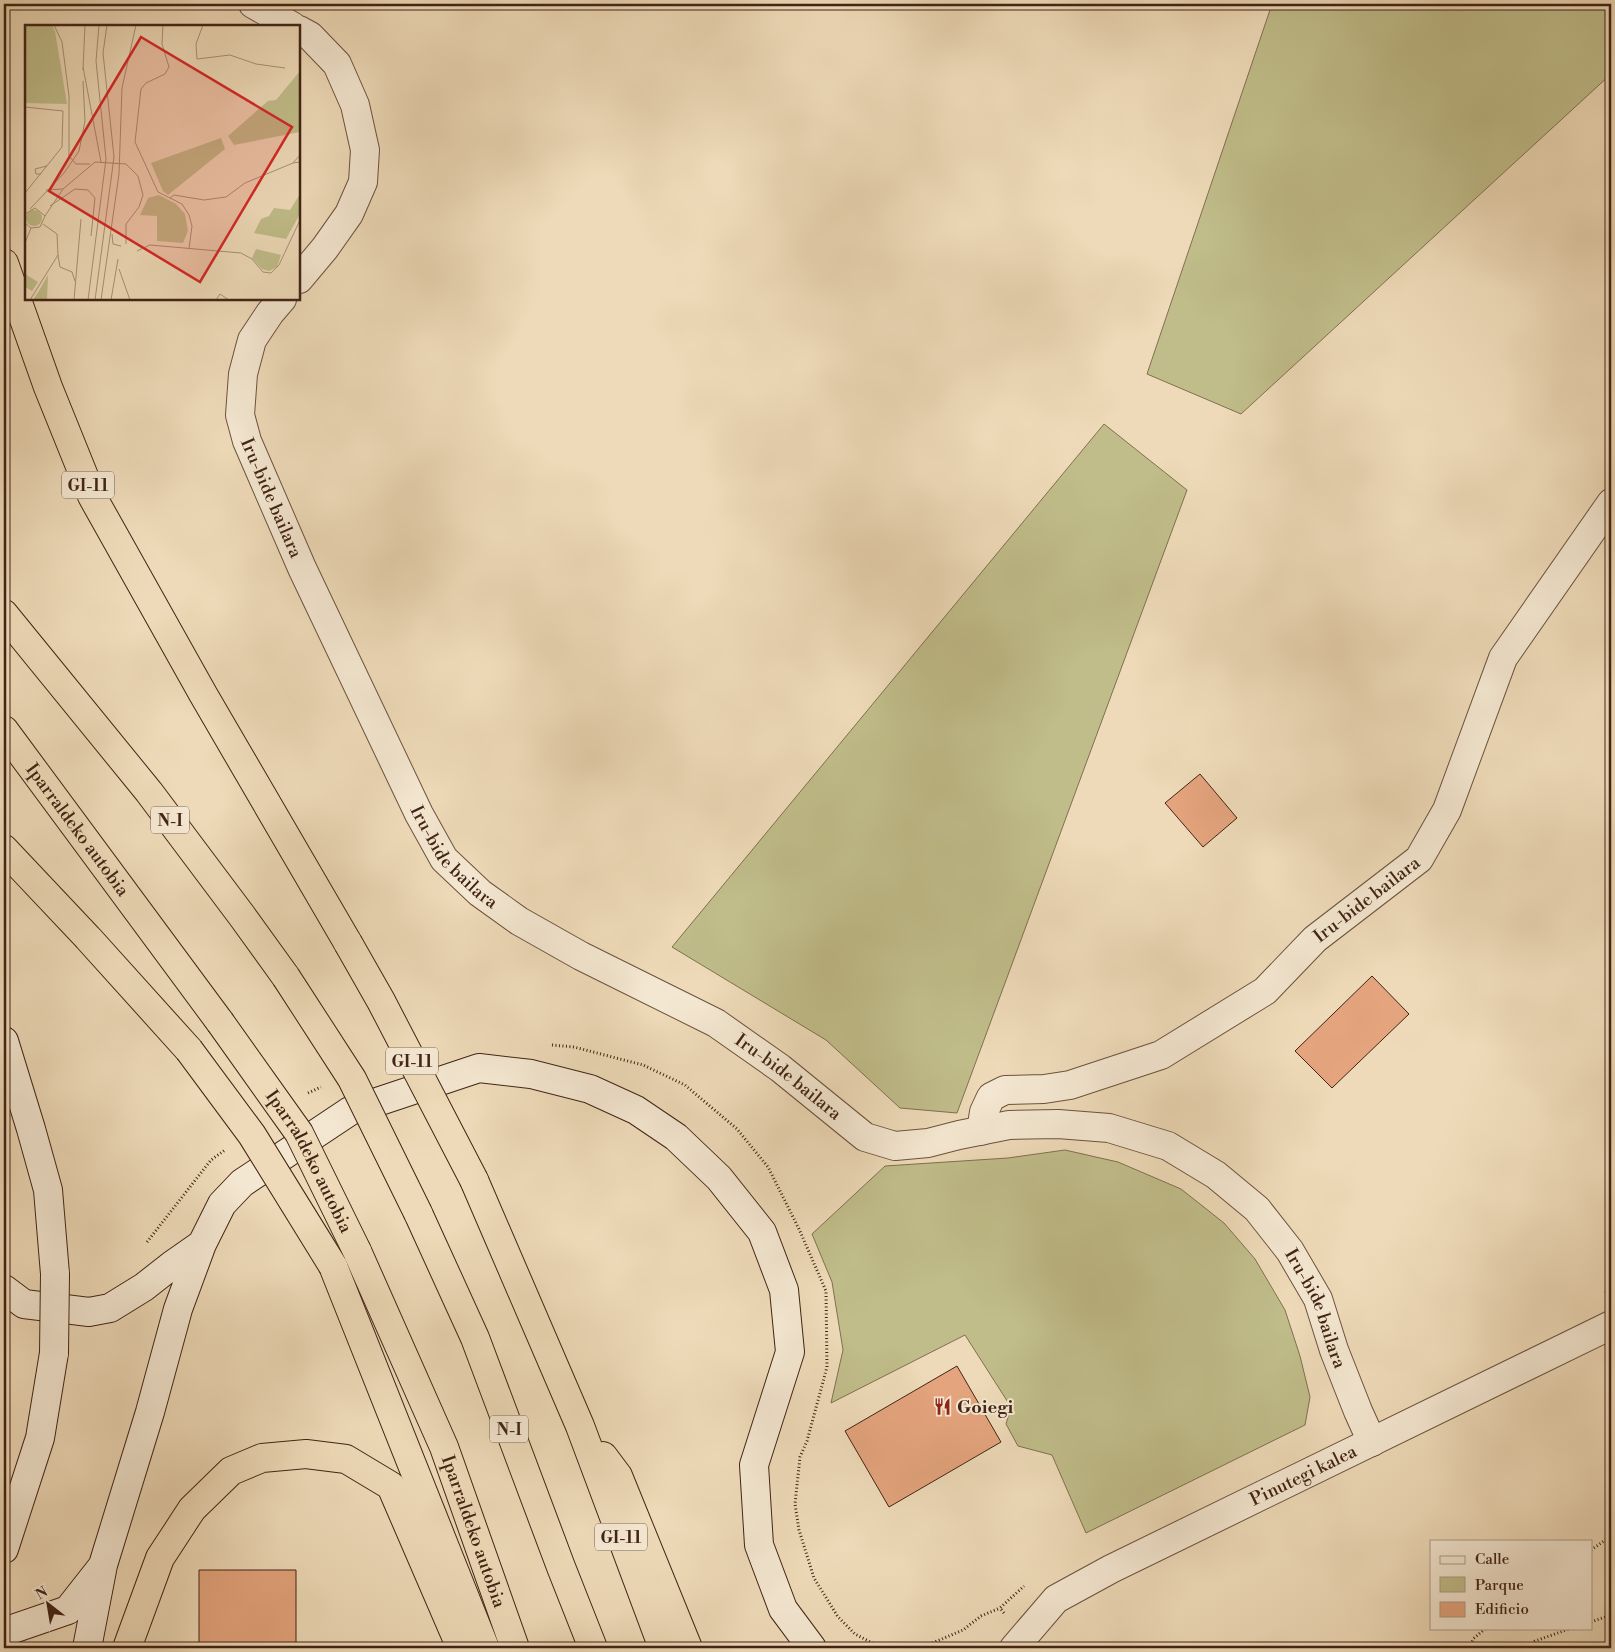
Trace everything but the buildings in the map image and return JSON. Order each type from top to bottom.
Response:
[{"type":"highway","name":"GI-11","points":[[4,263],[48,387],[92,496],[203,694],[381,1001],[474,1180],[580,1426],[662,1648]]},
{"type":"highway","name":"N-I","points":[[4,614],[149,792],[242,916],[286,978],[352,1079],[418,1213],[475,1338],[593,1648]]},
{"type":"highway","name":"Iparraldeko autobia","points":[[4,730],[220,1022],[299,1133],[357,1251],[444,1447],[514,1648]]},
{"type":"highway","points":[[4,747],[84,837]]},
{"type":"highway","points":[[4,849],[88,938],[189,1050],[252,1135],[332,1266],[485,1648]]},
{"type":"highway","points":[[580,1426],[618,1476],[688,1648]]},
{"type":"highway","points":[[127,1648],[160,1558],[192,1509],[231,1471],[262,1458],[306,1454],[346,1459],[391,1486],[461,1648]]},
{"type":"street","points":[[253,4],[290,25]]},
{"type":"street","points":[[300,31],[310,36],[337,64],[355,105],[365,150],[363,182],[349,214],[326,248],[300,278]]},
{"type":"street","name":"Iru-bide bailara","points":[[281,300],[252,340],[243,374],[240,415],[247,441],[310,586],[418,814],[444,859],[480,893],[519,921],[581,956],[716,1023],[780,1068],[865,1137],[895,1146],[928,1143],[1010,1125],[1058,1124],[1109,1128],[1168,1146],[1216,1175],[1257,1209],[1290,1251],[1318,1299],[1341,1368],[1372,1442]]},
{"type":"street","name":"Iru-bide bailara","points":[[981,1131],[984,1112],[991,1097],[1005,1090],[1044,1089],[1070,1084],[1161,1055],[1265,991],[1315,939],[1419,859],[1447,810],[1503,658],[1611,503]]},
{"type":"street","points":[[4,1041],[48,1190],[55,1274],[54,1353],[40,1438],[4,1549]]},
{"type":"street","points":[[87,1648],[103,1564],[150,1412],[178,1309],[202,1244],[222,1204],[242,1183],[350,1111],[479,1068],[531,1074],[590,1089],[636,1110],[676,1137],[720,1178],[762,1232],[784,1290],[790,1352],[754,1465],[759,1545],[783,1609],[812,1648]]},
{"type":"street","points":[[4,1289],[24,1304],[89,1312],[110,1308],[144,1287],[202,1244]]},
{"type":"street","name":"Pinutegi kalea","points":[[1014,1648],[1056,1599],[1111,1569],[1611,1325]]},
{"type":"street","points":[[4,1632],[68,1610],[103,1564]]},
{"type":"path","points":[[799,1229],[826,1291],[827,1367],[807,1441],[800,1457],[795,1504],[799,1530],[814,1578],[838,1616],[855,1634],[878,1646],[896,1648]]},
{"type":"path","points":[[1592,1549],[1611,1536]]},
{"type":"path","points":[[912,1648],[930,1644],[963,1630],[982,1616],[1000,1608]]},
{"type":"path","points":[[1592,1622],[1611,1615]]},
{"type":"path","points":[[1470,1648],[1473,1638],[1483,1630]]},
{"type":"path","points":[[1526,1648],[1535,1641],[1566,1630]]},
{"type":"green space","points":[[1272,4],[1611,4],[1611,74],[1241,414],[1147,374]]},
{"type":"green space","points":[[1104,424],[1187,490],[957,1113],[900,1108],[826,1040],[672,947]]},
{"type":"green space","points":[[1065,1150],[1118,1162],[1181,1189],[1224,1223],[1255,1259],[1285,1310],[1300,1356],[1310,1397],[1305,1425],[1086,1533],[1052,1455],[1018,1446],[1006,1424],[1011,1407],[965,1335],[831,1403],[843,1350],[832,1282],[812,1234],[885,1166],[1008,1158]]},
{"type":"place","name":"Goiegi","points":[[943,1407]]}]
